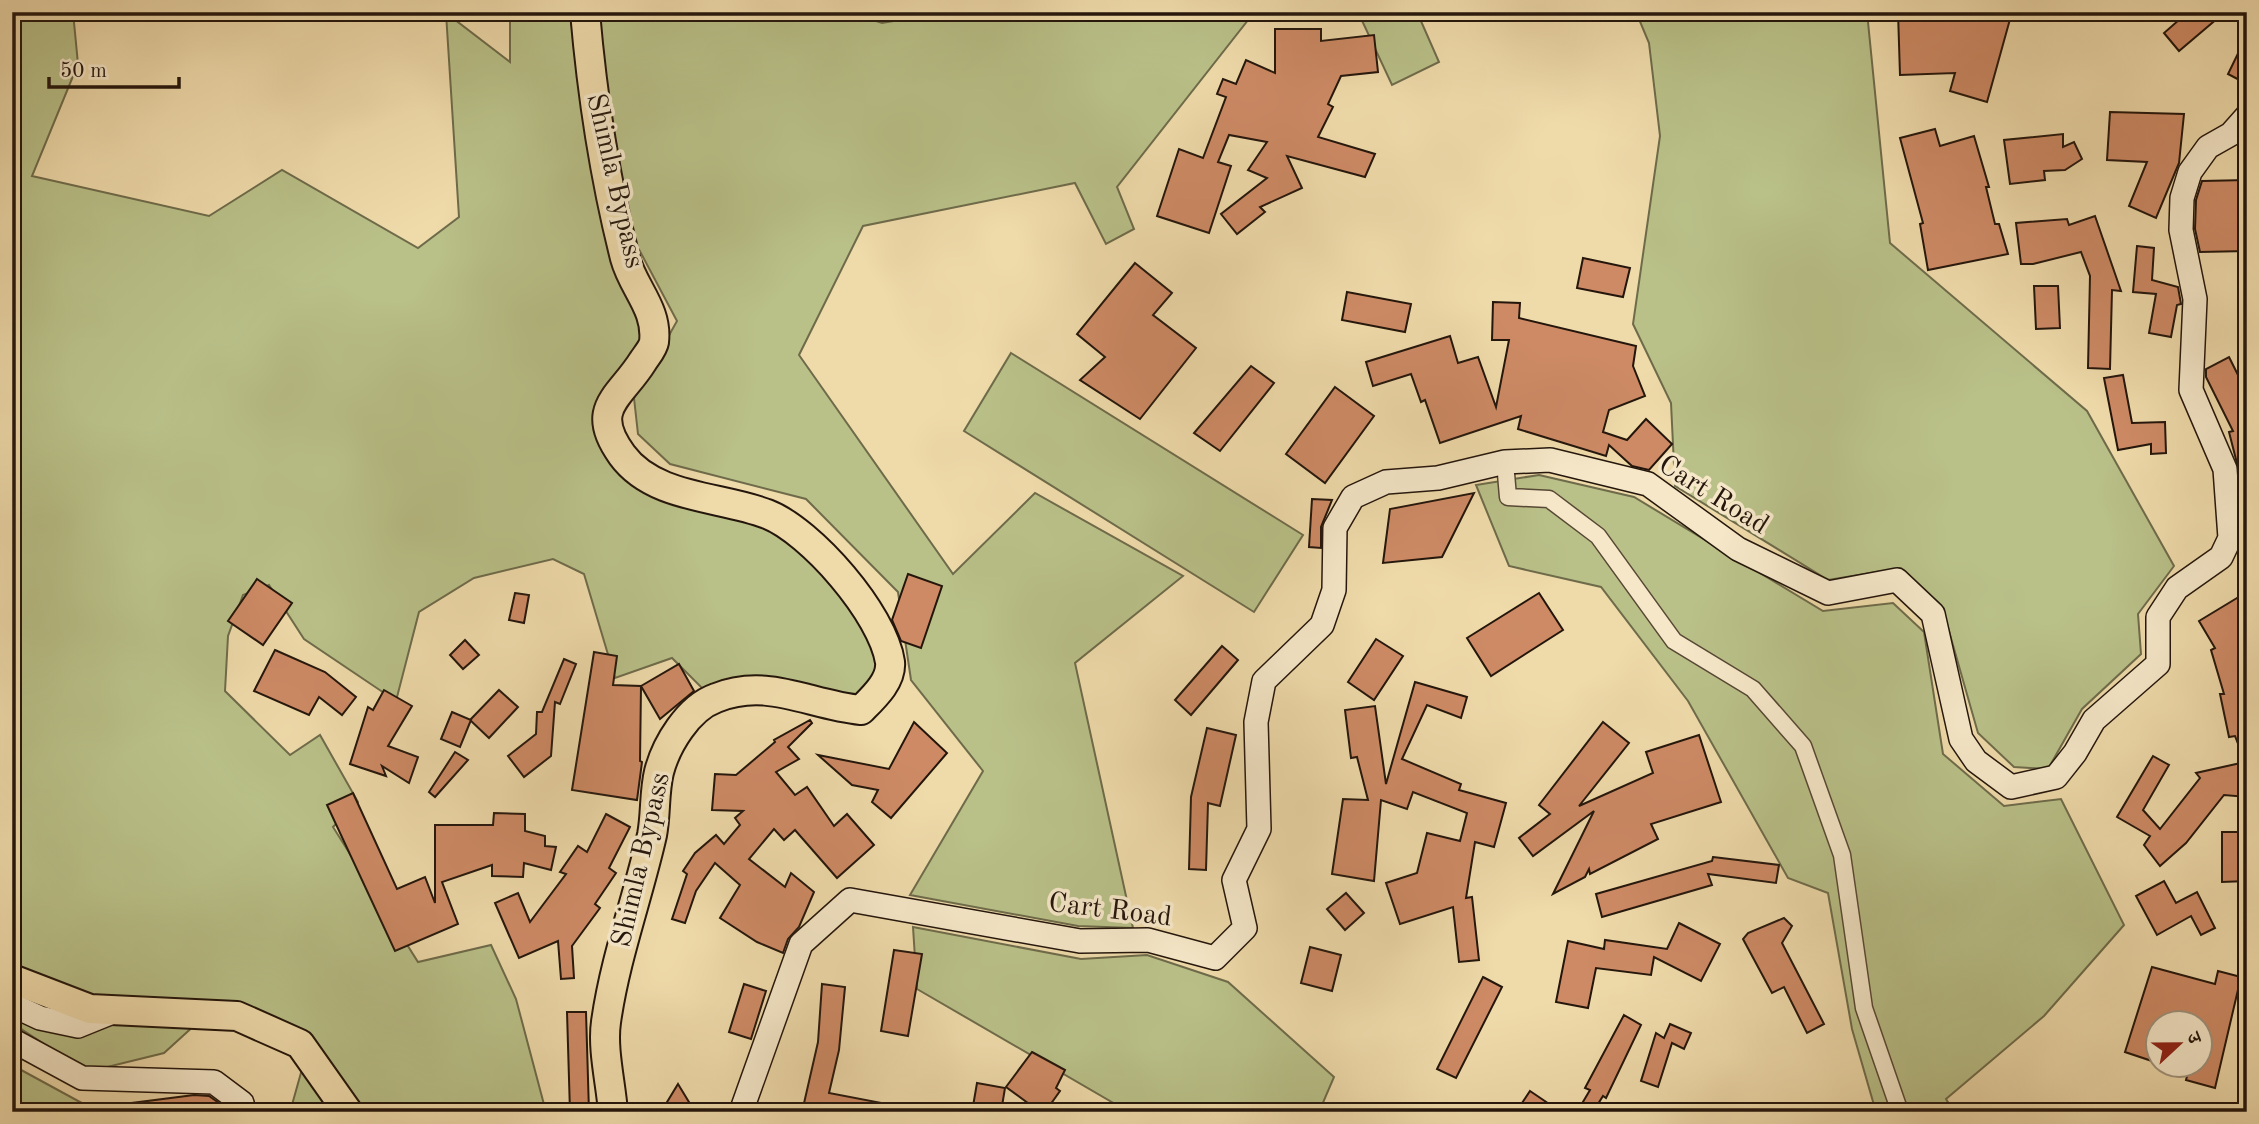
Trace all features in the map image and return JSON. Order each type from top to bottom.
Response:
[{"type":"highway","name":"Shimla Bypass","points":[[585,12],[590,74],[626,262],[650,309],[654,344],[630,383],[611,399],[606,423],[623,456],[656,483],[768,514],[805,536],[852,591],[881,634],[890,664],[881,690],[861,710],[837,708],[780,691],[745,688],[712,699],[681,726],[659,771],[652,835],[634,894],[605,1024],[613,1112]]},
{"type":"highway","points":[[12,979],[90,1009],[237,1016],[300,1044],[348,1112]]},
{"type":"main road","name":"Cart Road","points":[[741,1112],[801,944],[850,900],[1080,941],[1147,940],[1215,958],[1245,929],[1234,880],[1259,829],[1256,722],[1264,681],[1322,625],[1334,590],[1335,528],[1353,497],[1386,482],[1438,478],[1505,462],[1550,460],[1648,484],[1738,549],[1828,593],[1897,580],[1933,614],[1961,739],[1976,761],[2011,787],[2056,777],[2075,753],[2094,720],[2158,664],[2158,617],[2177,588],[2221,557],[2230,538],[2225,469],[2191,390],[2195,299],[2181,230],[2182,198],[2190,172],[2208,147],[2231,134],[2247,116]]},
{"type":"main road","points":[[12,1005],[40,1018],[78,1026],[117,1011]]},
{"type":"main road","points":[[12,1040],[82,1078],[214,1083],[242,1103],[244,1112]]},
{"type":"street","points":[[1505,462],[1508,497],[1549,499],[1598,536],[1674,641],[1753,689],[1803,746],[1842,855],[1864,1008],[1899,1112]]},
{"type":"green space","points":[[12,12],[73,12],[78,64],[32,176],[209,216],[282,170],[418,248],[459,217],[446,13],[510,62],[510,12],[569,12],[618,264],[642,310],[646,344],[603,399],[618,461],[766,522],[848,598],[883,667],[856,703],[745,682],[702,688],[672,658],[615,678],[584,574],[553,559],[474,578],[419,612],[396,701],[304,639],[269,585],[243,595],[228,636],[225,691],[290,755],[320,735],[358,802],[333,827],[418,962],[491,945],[516,999],[546,1112],[290,1112],[311,1037],[218,1004],[164,1053],[87,1072],[12,1023]]},
{"type":"green space","points":[[599,12],[849,12],[882,23],[947,12],[1252,15],[1117,187],[1134,229],[1106,244],[1075,183],[863,226],[799,355],[953,574],[1035,493],[1183,576],[1075,663],[1133,928],[1078,926],[910,895],[983,771],[911,680],[898,592],[806,499],[670,464],[638,434],[634,398],[677,321],[634,240],[606,95]]},
{"type":"green space","points":[[1358,12],[1417,12],[1439,62],[1392,85]]},
{"type":"green space","points":[[1636,12],[1867,12],[1890,243],[2087,411],[2174,566],[2138,614],[2141,654],[2082,709],[2048,769],[2014,767],[1978,733],[1943,610],[1901,568],[1828,580],[1675,486],[1671,403],[1633,324],[1660,136],[1649,43]]},
{"type":"green space","points":[[1011,353],[1303,535],[1254,612],[964,431]]},
{"type":"green space","points":[[1539,475],[1634,497],[1823,611],[1893,603],[1924,632],[1943,754],[2004,806],[2061,799],[2124,925],[2044,1016],[1946,1099],[1954,1112],[1876,1112],[1852,1029],[1828,893],[1788,878],[1688,701],[1601,587],[1509,566],[1476,485]]},
{"type":"green space","points":[[913,927],[1081,959],[1147,955],[1228,982],[1334,1077],[1319,1112],[1129,1112],[917,989]]},
{"type":"green space","points":[[12,1065],[91,1108],[89,1112],[12,1112]]},
{"type":"building","points":[[1898,12],[2012,12],[1987,102],[1950,91],[1955,73],[1900,75]]},
{"type":"building","points":[[2188,12],[2225,12],[2179,51],[2164,33]]},
{"type":"building","points":[[1275,29],[1321,29],[1321,41],[1374,35],[1378,72],[1341,76],[1328,104],[1333,107],[1318,137],[1375,154],[1365,177],[1287,156],[1302,188],[1260,207],[1265,212],[1237,234],[1221,214],[1267,178],[1248,170],[1267,142],[1229,135],[1218,162],[1231,166],[1209,233],[1157,216],[1179,149],[1203,158],[1226,97],[1217,94],[1223,79],[1236,84],[1246,60],[1275,73]]},
{"type":"building","points":[[2247,35],[2247,84],[2228,74]]},
{"type":"building","points":[[2110,112],[2184,114],[2179,163],[2156,218],[2129,206],[2147,162],[2107,160]]},
{"type":"building","points":[[1935,129],[1940,146],[1974,136],[1989,187],[1986,187],[1995,224],[1999,224],[2008,254],[1928,270],[1920,224],[1923,223],[1900,138]]},
{"type":"building","points":[[2063,134],[2063,147],[2074,142],[2082,159],[2065,170],[2044,171],[2045,180],[2010,184],[2004,140]]},
{"type":"building","points":[[2247,180],[2247,251],[2200,252],[2195,229],[2196,200],[2202,181]]},
{"type":"building","points":[[2095,216],[2121,291],[2112,290],[2110,369],[2088,368],[2090,276],[2081,252],[2033,264],[2021,264],[2016,223],[2067,219],[2069,225]]},
{"type":"building","points":[[2137,246],[2154,248],[2152,280],[2178,287],[2181,304],[2177,305],[2171,337],[2149,333],[2156,294],[2133,292]]},
{"type":"building","points":[[1583,258],[1630,268],[1623,297],[1577,288]]},
{"type":"building","points":[[1135,263],[1172,293],[1153,315],[1196,348],[1140,419],[1080,380],[1105,357],[1077,334]]},
{"type":"building","points":[[2034,286],[2058,286],[2060,328],[2036,329]]},
{"type":"building","points":[[1347,292],[1411,304],[1405,332],[1342,320]]},
{"type":"building","points":[[1493,302],[1520,303],[1519,318],[1636,346],[1633,366],[1645,396],[1609,410],[1603,432],[1627,440],[1646,419],[1672,444],[1649,470],[1632,466],[1609,445],[1606,456],[1518,429],[1521,416],[1440,443],[1425,400],[1421,402],[1411,374],[1373,386],[1366,362],[1450,336],[1458,363],[1478,357],[1496,407],[1509,340],[1492,340]]},
{"type":"building","points":[[2229,357],[2247,393],[2247,482],[2242,483],[2229,432],[2233,431],[2206,377],[2206,369]]},
{"type":"building","points":[[1251,366],[1274,383],[1220,451],[1194,433]]},
{"type":"building","points":[[2123,375],[2132,423],[2165,422],[2166,453],[2151,454],[2151,444],[2118,450],[2104,378]]},
{"type":"building","points":[[1335,387],[1374,416],[1325,483],[1286,454]]},
{"type":"building","points":[[1474,493],[1442,557],[1383,563],[1390,509]]},
{"type":"building","points":[[1312,499],[1332,500],[1321,527],[1321,548],[1309,547]]},
{"type":"building","points":[[908,574],[942,586],[921,648],[901,641],[892,620]]},
{"type":"building","points":[[257,579],[292,603],[263,645],[228,621]]},
{"type":"building","points":[[2247,592],[2247,663],[2239,665],[2247,698],[2247,797],[2224,795],[2186,843],[2160,866],[2144,845],[2150,836],[2117,817],[2153,756],[2169,765],[2143,810],[2160,829],[2200,778],[2196,773],[2245,762],[2235,736],[2229,737],[2220,694],[2224,694],[2211,650],[2215,648],[2199,621]]},
{"type":"building","points":[[515,593],[529,595],[524,623],[509,620]]},
{"type":"building","points":[[1539,593],[1563,630],[1491,676],[1467,638]]},
{"type":"building","points":[[1376,639],[1403,656],[1374,700],[1348,682]]},
{"type":"building","points":[[465,640],[479,655],[463,669],[450,655]]},
{"type":"building","points":[[1222,646],[1238,660],[1191,715],[1175,700]]},
{"type":"building","points":[[275,650],[325,672],[356,697],[342,715],[319,697],[309,715],[254,691]]},
{"type":"building","points":[[594,652],[617,656],[613,685],[641,686],[642,762],[637,800],[572,790]]},
{"type":"building","points":[[564,659],[576,664],[560,704],[555,702],[551,756],[524,777],[508,756],[536,734],[537,712],[542,712]]},
{"type":"building","points":[[679,664],[694,691],[660,719],[641,686]]},
{"type":"building","points":[[1415,682],[1467,697],[1461,718],[1427,705],[1402,759],[1461,784],[1459,790],[1506,803],[1494,847],[1475,842],[1466,898],[1472,897],[1479,960],[1459,962],[1453,907],[1400,924],[1386,883],[1417,873],[1427,833],[1460,841],[1467,813],[1413,792],[1407,809],[1381,800],[1374,881],[1332,874],[1343,799],[1368,800],[1357,757],[1351,758],[1345,710],[1375,706],[1386,784]]},
{"type":"building","points":[[384,690],[412,706],[388,746],[418,757],[409,783],[382,766],[386,776],[350,764],[368,707],[373,710]]},
{"type":"building","points":[[499,690],[518,707],[489,738],[470,720]]},
{"type":"building","points":[[452,712],[471,720],[460,747],[441,739]]},
{"type":"building","points":[[810,720],[812,723],[788,747],[799,759],[776,772],[795,795],[807,787],[834,826],[847,814],[874,845],[837,878],[795,830],[784,840],[774,829],[749,859],[785,887],[791,873],[814,892],[799,927],[788,939],[783,953],[757,942],[720,918],[740,885],[715,863],[696,891],[685,923],[672,919],[687,874],[683,871],[695,853],[716,835],[724,844],[740,825],[735,818],[743,811],[712,810],[715,774],[736,775],[775,742],[774,740]]},
{"type":"building","points":[[914,722],[947,753],[891,818],[872,802],[878,790],[852,785],[818,755],[889,769]]},
{"type":"building","points":[[1603,722],[1629,743],[1579,806],[1653,773],[1646,752],[1699,735],[1721,802],[1651,824],[1658,839],[1590,874],[1589,869],[1585,877],[1553,894],[1594,811],[1533,856],[1519,838],[1550,814],[1539,805]]},
{"type":"building","points":[[1207,728],[1236,735],[1220,806],[1208,803],[1206,870],[1189,869],[1191,797]]},
{"type":"building","points":[[455,752],[468,760],[435,797],[429,792]]},
{"type":"building","points":[[353,793],[397,889],[425,877],[435,903],[435,825],[493,825],[494,813],[525,814],[525,831],[545,836],[545,846],[556,847],[551,870],[524,863],[523,877],[492,876],[492,865],[442,882],[458,924],[395,951],[327,805]]},
{"type":"building","points":[[606,814],[630,827],[609,868],[616,873],[595,904],[600,908],[572,946],[574,978],[561,979],[558,941],[519,958],[495,903],[518,893],[530,922],[566,874],[560,872],[578,846],[587,852]]},
{"type":"building","points":[[2222,832],[2247,832],[2247,881],[2222,882]]},
{"type":"building","points":[[1713,857],[1779,865],[1776,883],[1708,874],[1712,885],[1602,917],[1596,894],[1712,861]]},
{"type":"building","points":[[2164,881],[2176,903],[2197,892],[2215,928],[2201,935],[2191,916],[2157,935],[2136,896]]},
{"type":"building","points":[[1346,893],[1364,913],[1345,930],[1327,909]]},
{"type":"building","points":[[1784,918],[1792,926],[1782,943],[1824,1024],[1807,1033],[1784,987],[1772,993],[1743,939],[1748,933]]},
{"type":"building","points":[[1679,923],[1720,944],[1701,981],[1654,957],[1651,975],[1596,968],[1588,1008],[1556,1002],[1568,941],[1604,949],[1605,940],[1667,949]]},
{"type":"building","points":[[1310,947],[1341,955],[1332,991],[1301,983]]},
{"type":"building","points":[[894,950],[922,954],[908,1036],[881,1031]]},
{"type":"building","points":[[2152,967],[2215,984],[2218,971],[2241,977],[2215,1088],[2186,1080],[2214,1078],[2214,1009],[2144,1009],[2144,1058],[2125,1052]]},
{"type":"building","points":[[1483,977],[1502,987],[1456,1078],[1437,1069]]},
{"type":"building","points":[[744,984],[766,991],[751,1039],[729,1032]]},
{"type":"building","points":[[822,984],[845,987],[839,1050],[829,1093],[892,1105],[891,1112],[802,1112],[818,1042]]},
{"type":"building","points":[[567,1012],[586,1012],[589,1112],[570,1112]]},
{"type":"building","points":[[1624,1015],[1641,1025],[1606,1098],[1603,1096],[1593,1112],[1577,1112],[1590,1090],[1585,1088]]},
{"type":"building","points":[[1670,1024],[1691,1033],[1684,1049],[1672,1043],[1658,1087],[1641,1081],[1656,1033],[1664,1038]]},
{"type":"building","points":[[1032,1052],[1065,1070],[1056,1088],[1060,1091],[1045,1112],[1040,1112],[1006,1087]]},
{"type":"building","points":[[977,1083],[1005,1088],[1001,1112],[972,1112]]},
{"type":"building","points":[[678,1084],[695,1112],[661,1112]]},
{"type":"building","points":[[1530,1091],[1561,1112],[1516,1112]]},
{"type":"building","points":[[194,1095],[209,1096],[219,1103],[220,1112],[132,1112],[132,1103]]}]
